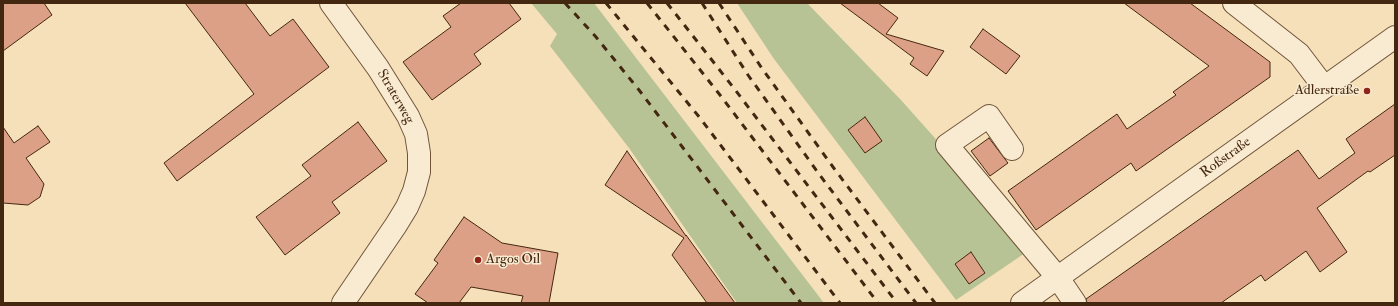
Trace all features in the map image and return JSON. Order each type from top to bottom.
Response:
[{"type":"street","name":"Straterweg","points":[[330,3],[378,68],[408,116],[416,134],[419,153],[419,172],[414,191],[407,207],[343,303]]},
{"type":"street","points":[[1234,3],[1300,54],[1324,87]]},
{"type":"street","name":"Roßstraße","points":[[1022,303],[1395,37]]},
{"type":"street","points":[[1012,149],[989,116],[947,145],[1058,278],[1075,303]]},
{"type":"green space","points":[[531,3],[594,3],[824,303],[737,303],[629,148],[550,46],[557,34]]},
{"type":"green space","points":[[737,3],[807,3],[901,100],[934,137],[1028,251],[956,300],[774,59]]},
{"type":"building","points":[[3,3],[44,3],[52,15],[3,51]]},
{"type":"building","points":[[185,3],[245,3],[270,36],[293,19],[329,67],[177,181],[164,163],[254,94]]},
{"type":"building","points":[[461,3],[509,3],[521,19],[474,54],[481,64],[432,100],[403,62],[451,27],[443,16]]},
{"type":"building","points":[[840,3],[878,3],[898,18],[886,34],[944,51],[927,76],[910,64],[914,58]]},
{"type":"building","points":[[1124,3],[1190,3],[1270,62],[1270,77],[1136,171],[1131,163],[1036,230],[1008,191],[1117,114],[1127,129],[1176,95],[1173,92],[1209,66]]},
{"type":"building","points":[[983,29],[1020,56],[1006,74],[970,47]]},
{"type":"building","points":[[1395,104],[1395,155],[1370,172],[1368,171],[1317,208],[1347,252],[1320,272],[1306,251],[1265,281],[1261,275],[1221,303],[1087,303],[1086,299],[1298,150],[1319,179],[1355,153],[1346,139]]},
{"type":"building","points":[[865,117],[882,141],[865,153],[848,130]]},
{"type":"building","points":[[358,122],[387,161],[332,202],[340,213],[285,255],[256,217],[311,176],[302,165]]},
{"type":"building","points":[[38,126],[50,142],[26,158],[44,184],[40,197],[28,205],[3,203],[3,127],[14,143]]},
{"type":"building","points":[[989,138],[1008,163],[990,176],[971,151]]},
{"type":"building","points":[[627,151],[735,303],[707,303],[672,255],[684,238],[605,185]]},
{"type":"building","points":[[464,217],[502,243],[558,253],[549,303],[521,303],[523,296],[471,287],[459,303],[428,303],[415,294],[438,263],[434,260]]},
{"type":"building","points":[[971,252],[985,273],[969,284],[955,264]]},
{"type":"railway","points":[[565,3],[596,37],[639,90],[801,303]]},
{"type":"railway","points":[[606,3],[700,118],[840,303]]},
{"type":"railway","points":[[647,3],[720,95],[878,303]]},
{"type":"railway","points":[[667,3],[733,87],[897,303]]},
{"type":"railway","points":[[702,3],[748,75],[819,174],[916,303]]},
{"type":"railway","points":[[719,3],[761,67],[833,167],[935,303]]},
{"type":"place","name":"Adlerstraße","points":[[1367,91]]},
{"type":"place","name":"Argos Oil","points":[[478,260]]}]
